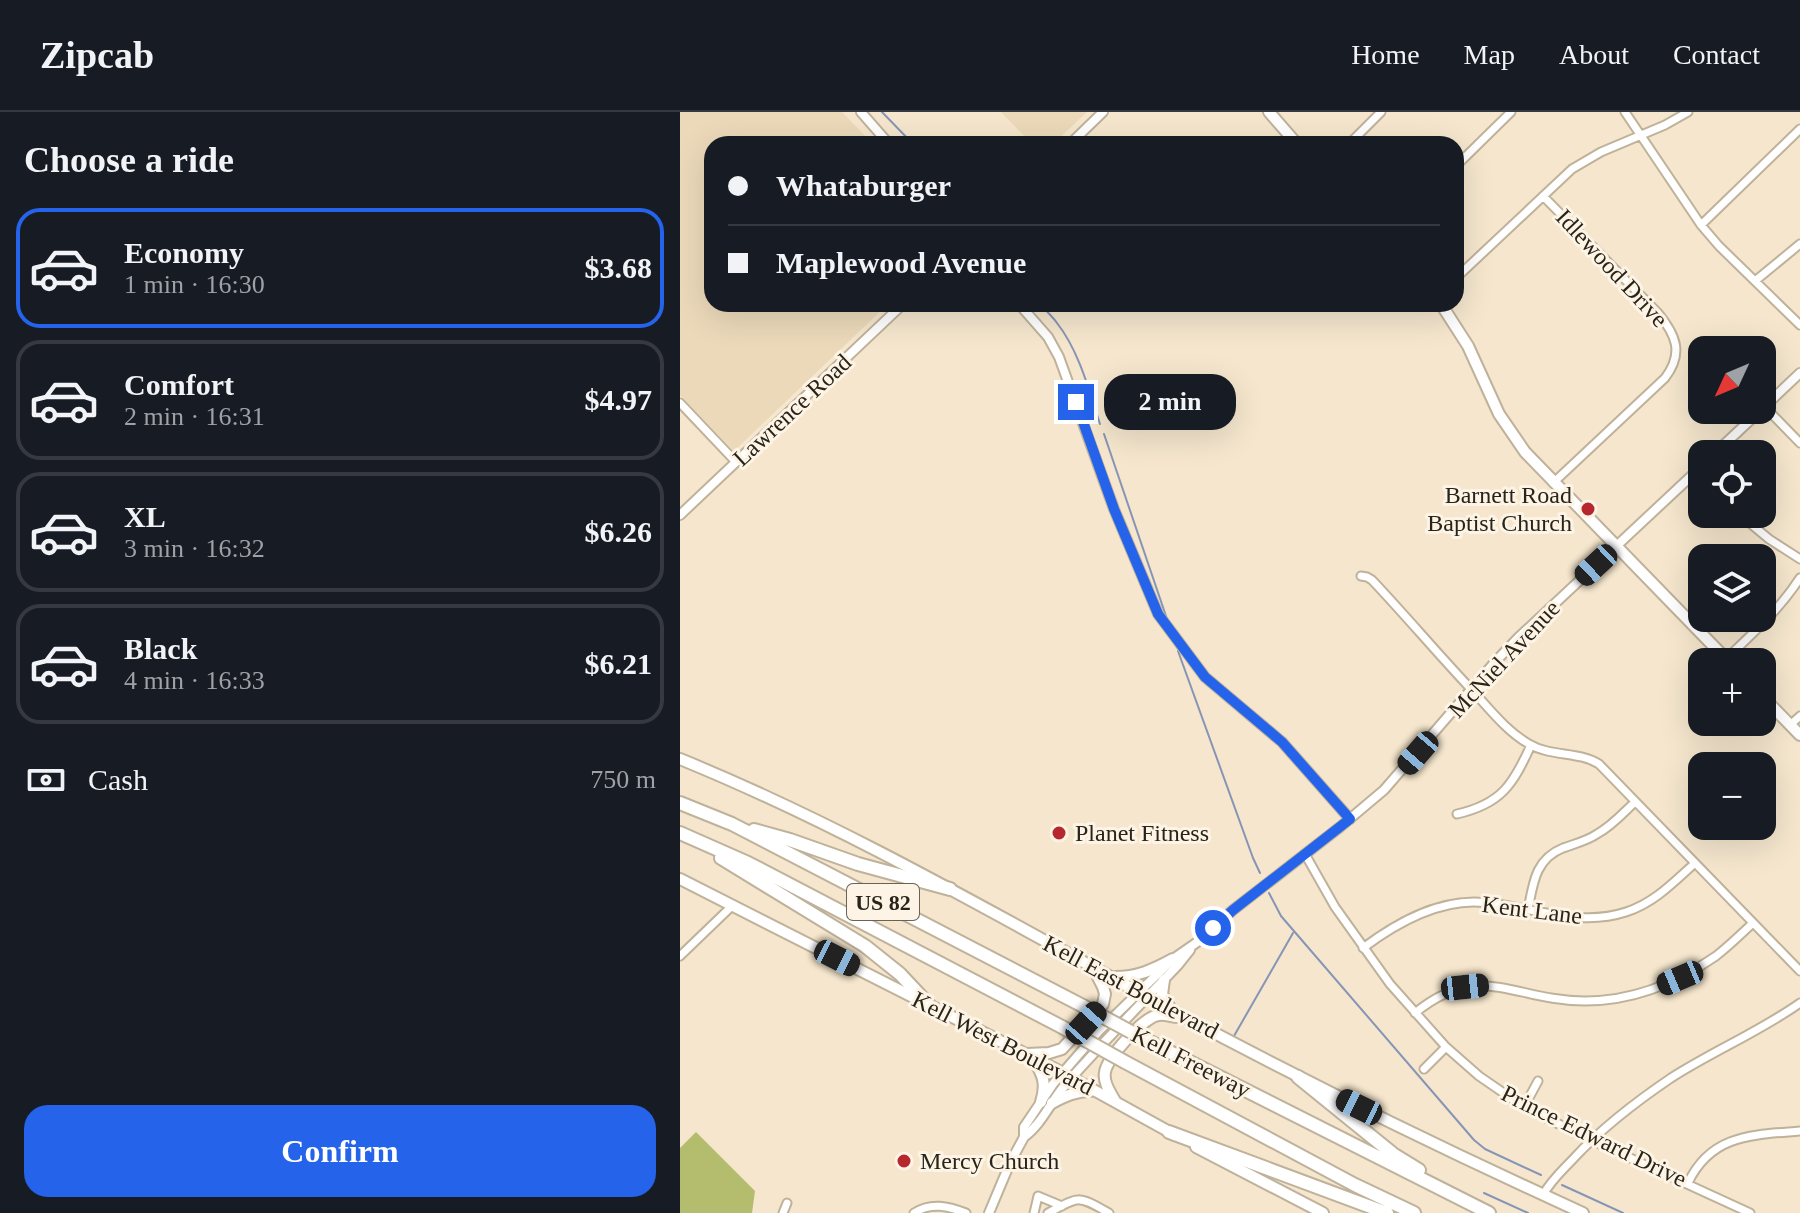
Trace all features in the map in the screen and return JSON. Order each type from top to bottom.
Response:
[{"type":"highway","name":"Kell Freeway","points":[[680,803],[732,824],[1146,1040],[1490,1213]]},
{"type":"highway","points":[[732,824],[950,889]]},
{"type":"highway","points":[[686,836],[865,946],[900,974],[929,1005]]},
{"type":"highway","name":"Kell Freeway","points":[[686,836],[748,863],[1355,1185],[1414,1213]]},
{"type":"highway","points":[[1298,1077],[1393,1154],[1490,1213]]},
{"type":"highway","points":[[1169,1132],[1387,1213]]},
{"type":"main road","points":[[1269,112],[1290,136]]},
{"type":"main road","points":[[1446,312],[1468,346],[1494,405],[1510,432],[1553,483],[1716,648]]},
{"type":"main road","points":[[1776,710],[1800,735]]},
{"type":"main road","name":"Kell East Boulevard","points":[[680,759],[761,792],[950,889],[1298,1077],[1583,1213]]},
{"type":"main road","name":"Kell West Boulevard","points":[[680,879],[1067,1075],[1323,1213]]},
{"type":"main road","points":[[1110,977],[1130,977],[1148,972],[1173,959]]},
{"type":"main road","points":[[1028,1055],[1062,1049],[1103,1004],[1105,994],[1101,979],[1092,967]]},
{"type":"main road","points":[[1164,980],[1164,1001],[1174,1012]]},
{"type":"main road","points":[[1115,1102],[1104,1075],[1107,1064],[1138,1026],[1159,1015],[1188,1019]]},
{"type":"main road","points":[[1028,1055],[1042,1073],[1046,1103],[1081,1091],[1095,1091]]},
{"type":"street","points":[[861,112],[882,136]]},
{"type":"street","points":[[1078,136],[1103,112]]},
{"type":"street","points":[[1357,136],[1381,112]]},
{"type":"street","points":[[1464,158],[1511,112]]},
{"type":"street","points":[[1625,112],[1701,225],[1800,325]]},
{"type":"street","points":[[1464,270],[1563,176],[1589,158],[1688,112]]},
{"type":"street","points":[[1701,225],[1800,129]]},
{"type":"street","name":"Idlewood Drive","points":[[1543,196],[1658,313],[1673,334],[1676,353],[1665,378],[1553,483]]},
{"type":"street","points":[[1755,281],[1800,244]]},
{"type":"street","name":"Lawrence Road","points":[[680,515],[895,312]]},
{"type":"street","points":[[1026,312],[1048,337],[1059,357],[1114,509],[1158,614],[1205,677],[1282,742],[1350,819]]},
{"type":"street","points":[[1776,395],[1800,373]]},
{"type":"street","points":[[680,403],[736,462]]},
{"type":"street","points":[[1776,421],[1800,443]]},
{"type":"street","points":[[1729,440],[1745,424]]},
{"type":"street","name":"McNiel Avenue","points":[[989,1213],[1010,1163],[1024,1137],[1032,1131],[1046,1103],[1067,1075],[1173,959],[1350,819],[1395,779],[1518,638],[1688,483]]},
{"type":"street","points":[[1756,528],[1800,559]]},
{"type":"street","points":[[1361,576],[1372,580],[1514,734],[1546,751],[1583,756],[1594,761],[1616,780],[1800,971]]},
{"type":"street","points":[[1740,648],[1788,597],[1800,578]]},
{"type":"street","points":[[1790,725],[1800,716]]},
{"type":"street","points":[[1457,814],[1479,809],[1499,795],[1520,770],[1531,745]]},
{"type":"street","points":[[1528,910],[1539,865],[1550,855],[1596,835],[1635,802]]},
{"type":"street","name":"Prince Edward Drive","points":[[1305,854],[1363,948],[1415,1013],[1446,1047],[1479,1076],[1524,1107],[1750,1213]]},
{"type":"street","name":"Kent Lane","points":[[1363,948],[1405,921],[1429,910],[1472,902],[1574,918],[1596,918],[1625,912],[1649,902],[1695,863]]},
{"type":"street","points":[[680,956],[733,905]]},
{"type":"street","points":[[1415,1013],[1446,992],[1485,985],[1564,1000],[1619,999],[1642,993],[1680,978],[1717,955],[1753,923]]},
{"type":"street","name":"McNiel Avenue","points":[[1142,994],[1164,980],[1196,943]]},
{"type":"street","points":[[1543,1195],[1548,1185],[1591,1140],[1671,1078],[1752,1034],[1800,1003]]},
{"type":"street","points":[[1424,1069],[1446,1047]]},
{"type":"street","points":[[1524,1107],[1538,1081]]},
{"type":"street","points":[[1688,1183],[1702,1160],[1721,1145],[1744,1136],[1800,1131]]},
{"type":"street","points":[[1034,1213],[1038,1196],[1062,1206]]},
{"type":"street","points":[[1048,1213],[1073,1200],[1085,1199],[1109,1213]]},
{"type":"street","points":[[783,1213],[787,1203]]},
{"type":"street","points":[[914,1213],[937,1206],[966,1213]]},
{"type":"shaded area","points":[[680,112],[842,112],[865,136],[704,136],[704,312],[880,312],[734,451],[680,395]]},
{"type":"shaded area","points":[[1001,112],[1087,112],[1062,136],[1024,136]]},
{"type":"green space","points":[[696,1132],[755,1191],[752,1213],[680,1213],[680,1148]]},
{"type":"waterway","points":[[882,112],[905,136]]},
{"type":"waterway","points":[[1047,312],[1065,334],[1083,371],[1100,424]]},
{"type":"waterway","points":[[1104,434],[1167,619]]},
{"type":"waterway","points":[[1178,651],[1260,873]]},
{"type":"waterway","points":[[1269,893],[1281,916],[1474,1140],[1485,1149],[1541,1175]]},
{"type":"waterway","points":[[1234,1036],[1293,933]]},
{"type":"waterway","points":[[1562,1185],[1623,1213]]},
{"type":"waterway","points":[[1484,1193],[1528,1213]]},
{"type":"place","name":"Barnett Road Baptist Church","points":[[1588,509]]},
{"type":"place","name":"Planet Fitness","points":[[1059,833]]},
{"type":"place","name":"Mercy Church","points":[[904,1161]]},
{"type":"route","points":[[1076,402],[1114,509],[1158,614],[1205,677],[1282,742],[1350,819],[1213,928]]}]
